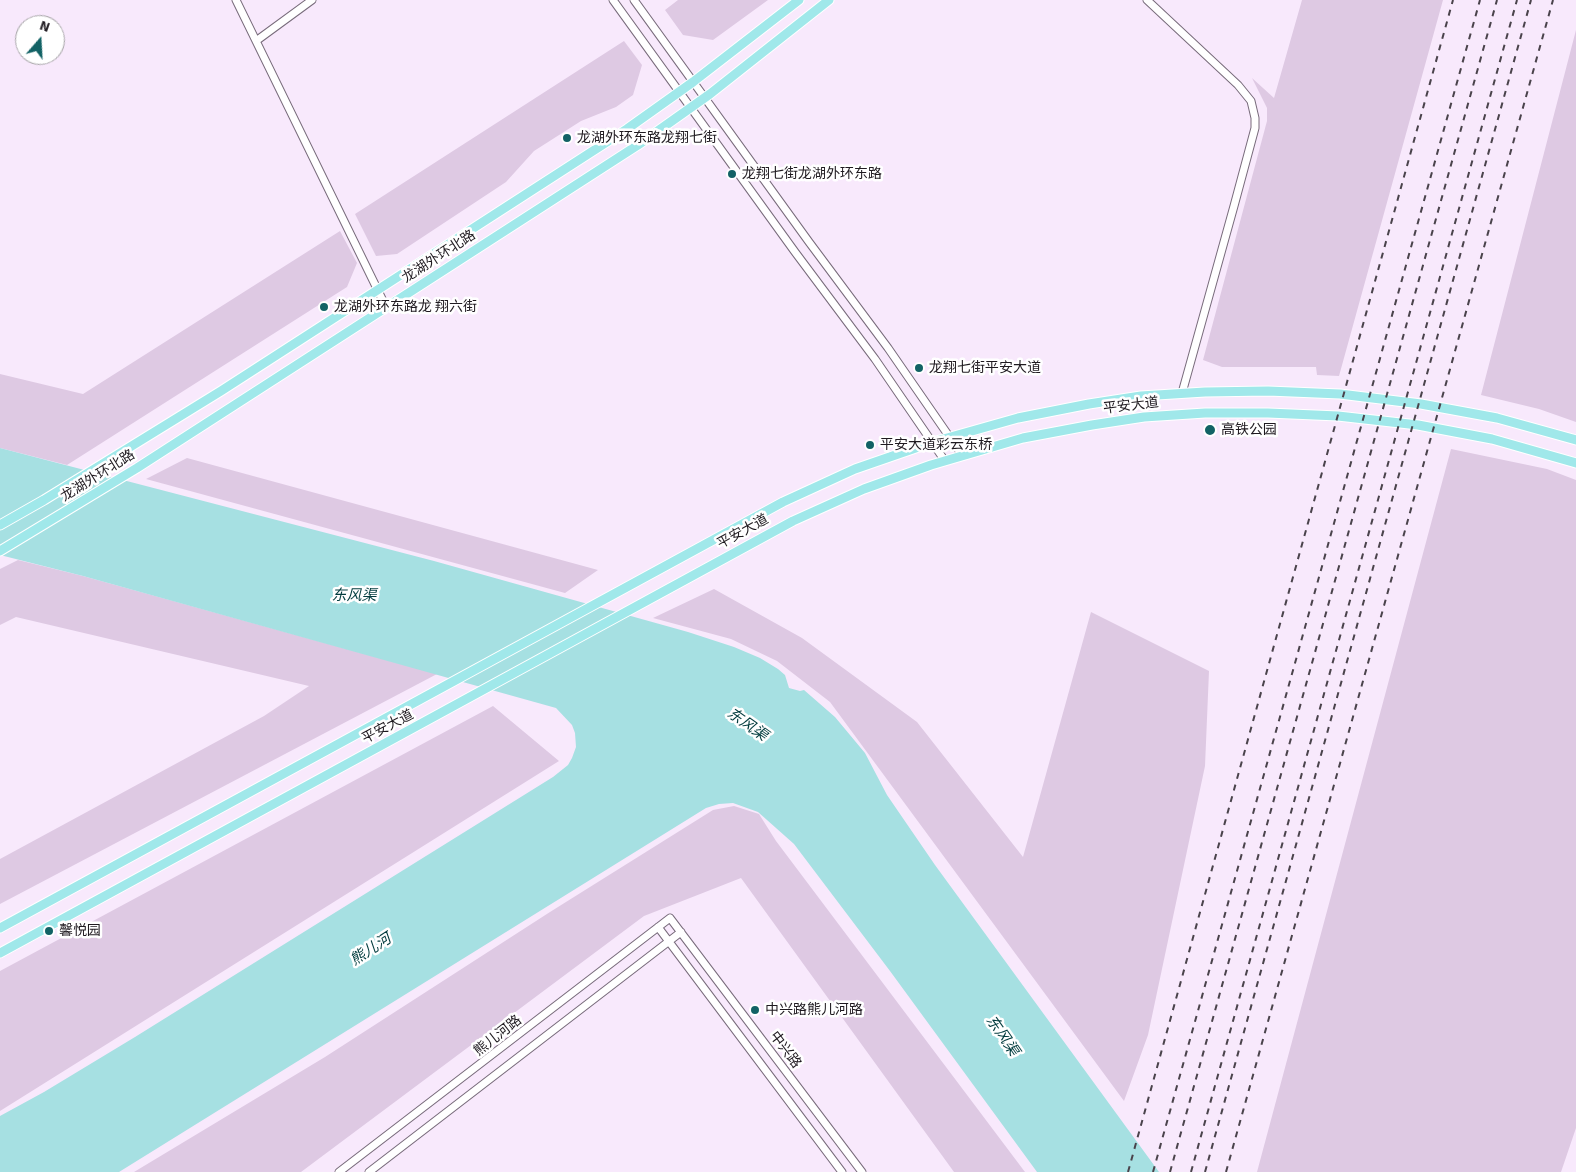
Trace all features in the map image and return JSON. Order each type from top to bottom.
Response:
[{"type":"main road","name":"龙湖外环北路","points":[[0,525],[228,386],[628,129],[693,82],[799,0]]},
{"type":"main road","name":"龙湖外环北路","points":[[0,551],[137,468],[638,145],[705,98],[830,0]]},
{"type":"main road","name":"平安大道","points":[[0,928],[742,524],[814,487],[856,469],[933,442],[1018,418],[1079,405],[1142,396],[1268,392],[1358,396],[1421,404],[1497,418],[1576,440]]},
{"type":"main road","name":"平安大道","points":[[0,953],[663,593],[753,542],[864,489],[962,455],[1046,434],[1144,418],[1205,413],[1268,413],[1338,416],[1418,425],[1492,439],[1576,463]]},
{"type":"street","points":[[236,0],[386,307]]},
{"type":"street","points":[[256,41],[312,0]]},
{"type":"street","points":[[613,0],[880,366],[945,461]]},
{"type":"street","points":[[634,0],[888,348],[962,455]]},
{"type":"street","points":[[1147,0],[1238,85],[1251,101],[1255,118],[1255,128],[1182,394]]},
{"type":"street","name":"熊儿河路","points":[[339,1172],[670,918]]},
{"type":"street","name":"中兴路","points":[[670,918],[862,1172]]},
{"type":"street","name":"中兴路","points":[[658,927],[842,1172]]},
{"type":"street","points":[[368,1172],[681,932]]},
{"type":"shaded area","points":[[678,0],[768,0],[713,40],[683,35],[665,10]]},
{"type":"shaded area","points":[[1302,0],[1443,0],[1339,376],[1317,375],[1316,367],[1222,367],[1203,360],[1267,121],[1267,108],[1252,78],[1274,98]]},
{"type":"shaded area","points":[[1576,30],[1576,422],[1539,409],[1481,395]]},
{"type":"shaded area","points":[[624,41],[642,65],[633,95],[616,107],[581,121],[534,151],[506,182],[397,254],[376,256],[355,214]]},
{"type":"shaded area","points":[[340,231],[357,263],[347,287],[67,465],[0,448],[0,374],[83,394]]},
{"type":"shaded area","points":[[1451,449],[1547,469],[1576,480],[1576,1128],[1561,1172],[1257,1172]]},
{"type":"shaded area","points":[[187,458],[598,570],[565,593],[146,479]]},
{"type":"shaded area","points":[[18,560],[83,576],[437,674],[0,904],[0,859],[264,716],[309,686],[16,617],[0,625],[0,569]]},
{"type":"shaded area","points":[[714,589],[802,638],[917,722],[1023,857],[1091,612],[1209,671],[1205,766],[1148,1035],[1124,1101],[830,702],[777,661],[731,639],[653,618]]},
{"type":"shaded area","points":[[493,706],[559,761],[0,1111],[0,971]]},
{"type":"shaded area","points":[[734,806],[759,814],[776,841],[1025,1172],[954,1172],[741,878],[644,916],[301,1172],[134,1172],[325,1057],[713,810]]},
{"type":"water","points":[[0,448],[434,561],[688,632],[734,647],[760,658],[778,669],[785,675],[789,688],[800,691],[804,690],[835,717],[865,753],[887,795],[935,865],[1159,1172],[1037,1172],[890,971],[794,844],[758,812],[733,803],[719,804],[706,808],[119,1172],[0,1172],[0,1116],[44,1092],[135,1037],[553,777],[568,765],[576,747],[575,733],[572,725],[556,708],[83,576],[0,555]]},
{"type":"railway","points":[[1128,1172],[1453,0]]},
{"type":"railway","points":[[1153,1172],[1480,0]]},
{"type":"railway","points":[[1170,1172],[1497,0]]},
{"type":"railway","points":[[1191,1172],[1517,0]]},
{"type":"railway","points":[[1205,1172],[1531,0]]},
{"type":"railway","points":[[1226,1172],[1553,0]]},
{"type":"place","name":"龙湖外环东路龙翔七街","points":[[567,138]]},
{"type":"place","name":"龙翔七街龙湖外环东路","points":[[732,174]]},
{"type":"place","name":"龙湖外环东路龙 翔六街","points":[[324,307]]},
{"type":"place","name":"龙翔七街平安大道","points":[[919,368]]},
{"type":"place","name":"高铁公园","points":[[1210,430]]},
{"type":"place","name":"平安大道彩云东桥","points":[[870,445]]},
{"type":"place","name":"馨悦园","points":[[49,931]]},
{"type":"place","name":"中兴路熊儿河路","points":[[755,1010]]},
{"type":"water label","name":"东风渠","points":[[354,596]]},
{"type":"water label","name":"东风渠","points":[[747,725]]},
{"type":"water label","name":"熊儿河","points":[[371,950]]},
{"type":"water label","name":"东风渠","points":[[1002,1036]]}]
